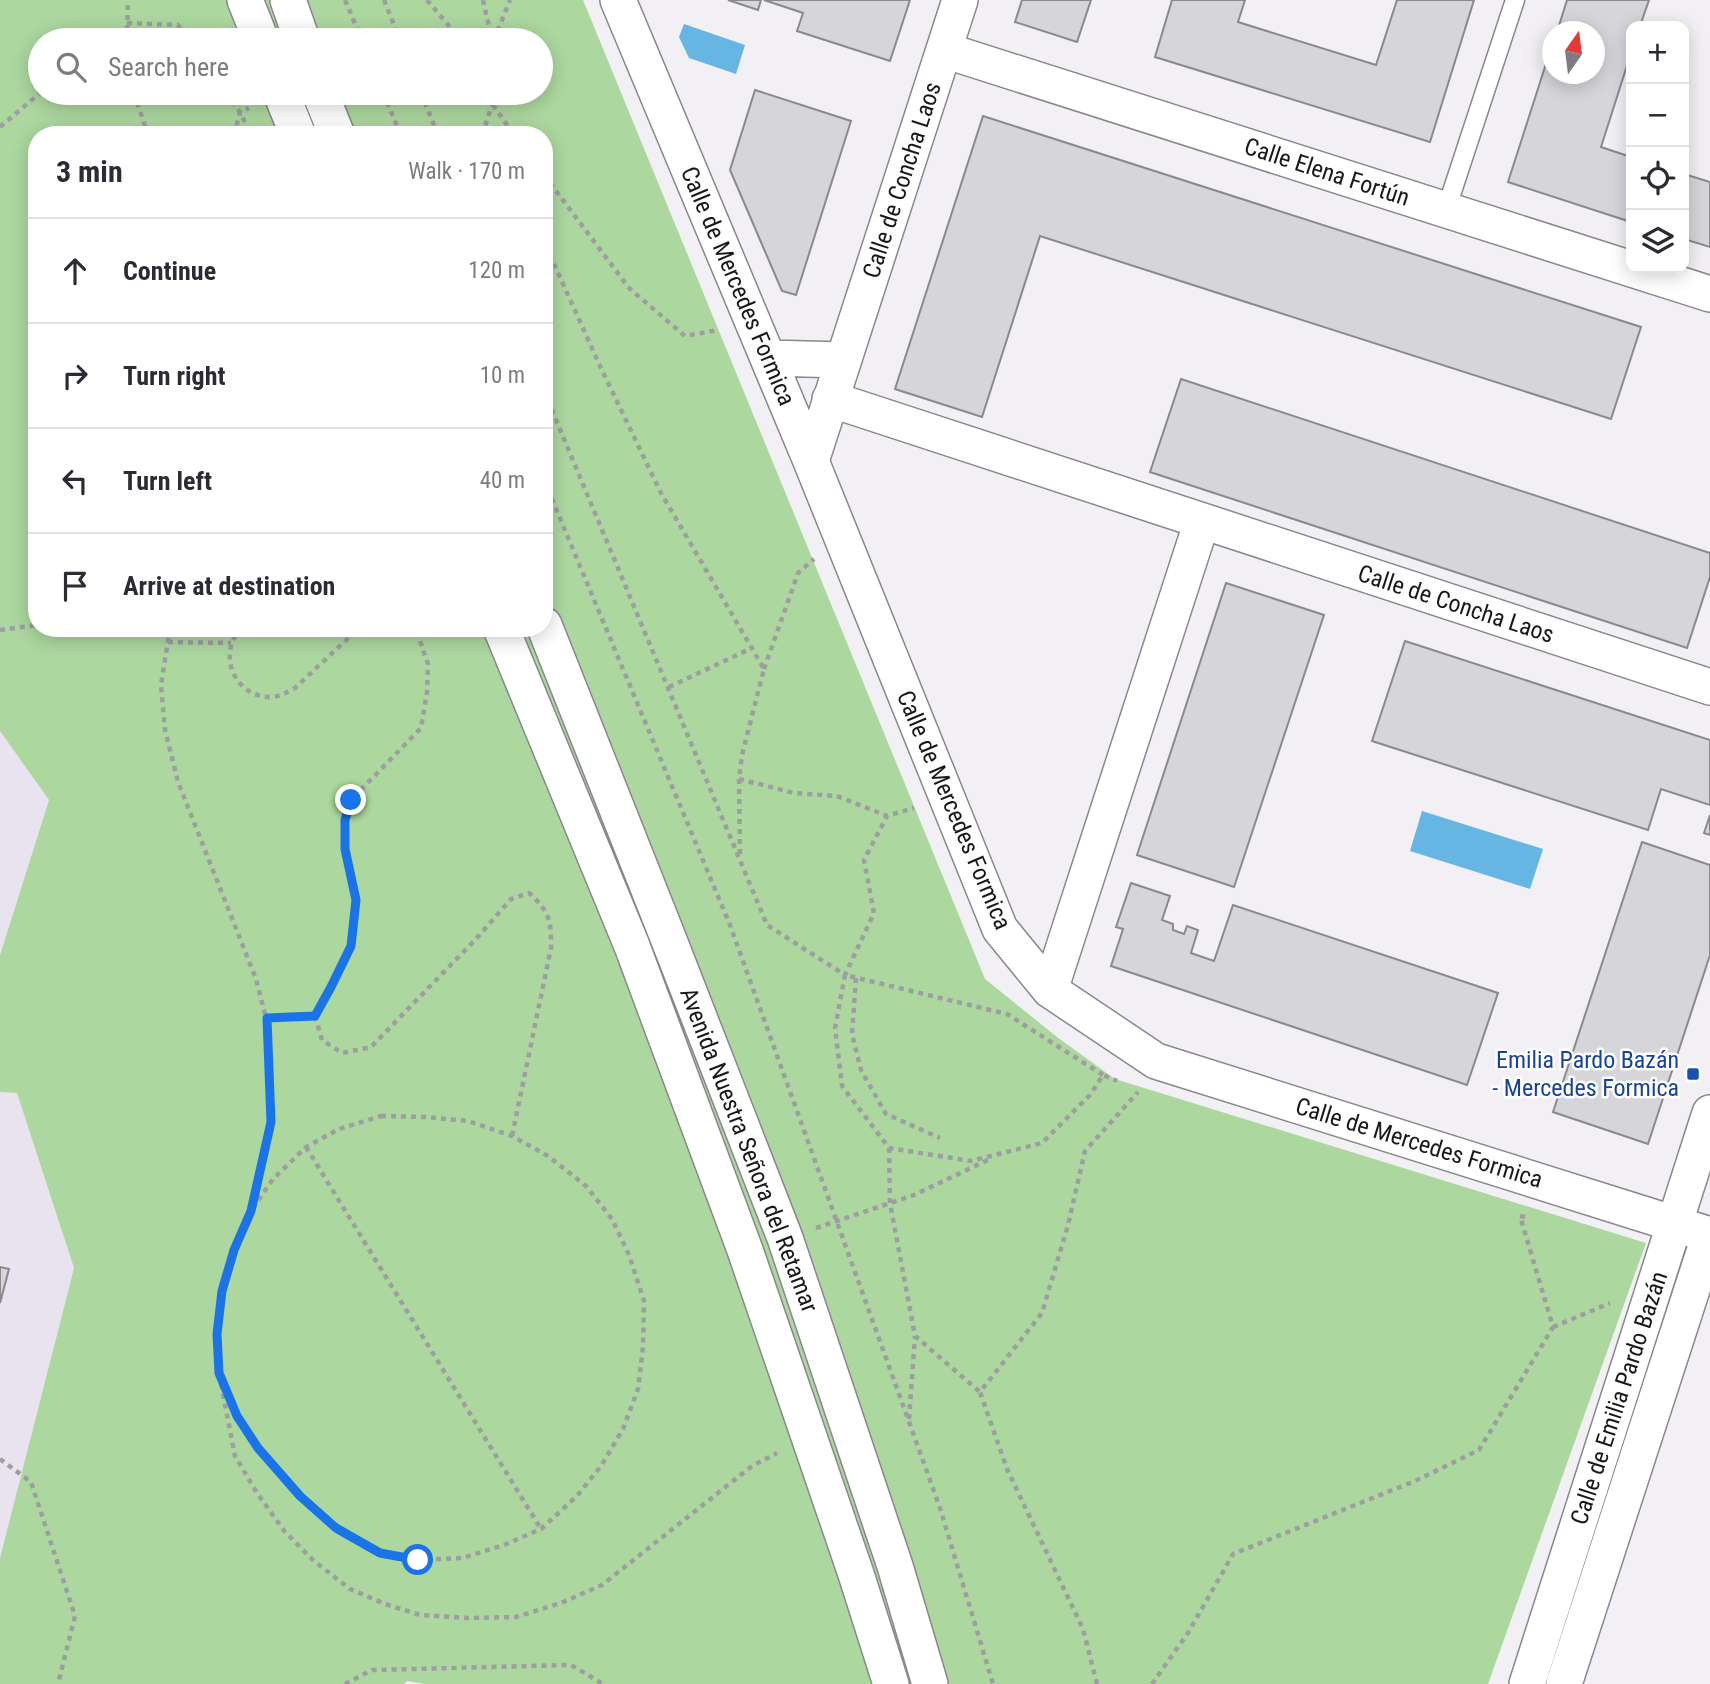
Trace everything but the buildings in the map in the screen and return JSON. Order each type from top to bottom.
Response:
[{"type":"street","points":[[245,0],[256,28]]},
{"type":"street","points":[[288,0],[298,28]]},
{"type":"street","name":"Calle de Mercedes Formica","points":[[618,0],[811,461],[1000,929],[1050,990],[1156,1061],[1710,1234]]},
{"type":"street","name":"Calle de Concha Laos","points":[[811,461],[960,0]]},
{"type":"street","name":"Calle Elena Fortún","points":[[944,50],[1710,294]]},
{"type":"street","points":[[286,105],[294,126]]},
{"type":"street","points":[[325,105],[333,126]]},
{"type":"street","points":[[768,358],[843,360]]},
{"type":"street","name":"Calle de Concha Laos","points":[[830,399],[1710,687]]},
{"type":"street","points":[[1050,990],[1202,521]]},
{"type":"street","name":"Avenida Nuestra Señora del Retamar","points":[[505,637],[632,946],[745,1250],[891,1684]]},
{"type":"street","name":"Avenida Nuestra Señora del Retamar","points":[[549,637],[785,1238],[895,1566],[930,1684]]},
{"type":"street","name":"Calle de Emilia Pardo Bazán","points":[[1527,1684],[1710,1113]]},
{"type":"street","name":"Calle de Emilia Pardo Bazán","points":[[1564,1684],[1710,1234]]},
{"type":"lane","points":[[1446,209],[1515,0]]},
{"type":"path","points":[[127,28],[128,0]]},
{"type":"path","points":[[345,0],[357,28]]},
{"type":"path","points":[[384,0],[395,28]]},
{"type":"path","points":[[427,0],[451,28]]},
{"type":"path","points":[[483,0],[490,28]]},
{"type":"path","points":[[498,28],[510,0]]},
{"type":"path","points":[[127,23],[178,25],[180,28]]},
{"type":"path","points":[[0,127],[28,103]]},
{"type":"path","points":[[138,105],[145,126]]},
{"type":"path","points":[[388,105],[397,126]]},
{"type":"path","points":[[426,105],[434,126]]},
{"type":"path","points":[[485,126],[492,105]]},
{"type":"path","points":[[492,105],[507,126]]},
{"type":"path","points":[[236,126],[240,112],[247,126]]},
{"type":"path","points":[[553,188],[629,288],[685,336],[752,321]]},
{"type":"path","points":[[553,261],[661,494],[764,669]]},
{"type":"path","points":[[553,412],[767,925],[845,975],[1007,1014],[1103,1075],[1138,1091]]},
{"type":"path","points":[[553,502],[730,925],[940,1508],[993,1684]]},
{"type":"path","points":[[740,860],[742,755],[764,669],[798,573],[841,536]]},
{"type":"path","points":[[0,630],[28,626]]},
{"type":"path","points":[[169,637],[161,685],[165,730],[178,782],[256,979],[267,1018],[271,1122],[251,1211],[234,1250],[222,1291],[217,1334],[219,1373],[235,1455],[257,1493],[285,1532],[350,1589],[385,1604],[420,1615],[516,1617],[561,1604],[602,1585],[752,1466],[808,1437]]},
{"type":"path","points":[[235,637],[231,643],[229,655],[230,669],[236,680],[257,695],[270,697],[283,695],[295,688],[349,637]]},
{"type":"path","points":[[419,637],[428,664],[421,728],[351,800],[345,820],[345,849],[356,900],[351,946],[315,1016],[323,1040],[342,1053],[371,1047],[475,940],[510,899],[528,892],[542,905],[551,923],[551,948],[512,1136]]},
{"type":"path","points":[[168,642],[231,643]]},
{"type":"path","points":[[669,687],[752,648]]},
{"type":"path","points":[[740,779],[794,793],[837,796],[887,816],[947,799]]},
{"type":"path","points":[[887,816],[864,860],[874,913],[845,975],[835,1028],[842,1086],[889,1148],[890,1203],[915,1336],[909,1421]]},
{"type":"path","points":[[856,978],[852,1034],[861,1070],[886,1114],[940,1138]]},
{"type":"path","points":[[267,1018],[315,1016]]},
{"type":"path","points":[[980,1392],[1042,1313],[1068,1226],[1085,1151],[1138,1091],[1156,1061]]},
{"type":"path","points":[[889,1148],[971,1161],[1042,1143],[1090,1095],[1103,1075]]},
{"type":"path","points":[[219,1373],[237,1416],[258,1448],[300,1496],[336,1528],[380,1553],[418,1560],[462,1558],[504,1545],[541,1529],[577,1496],[601,1466],[623,1429],[638,1389],[643,1347],[644,1301],[629,1255],[612,1219],[586,1186],[548,1156],[512,1136],[468,1121],[425,1116],[381,1116],[339,1129],[306,1147],[273,1179],[251,1211]]},
{"type":"path","points":[[306,1147],[541,1529]]},
{"type":"path","points":[[837,1221],[914,1195],[999,1154]]},
{"type":"path","points":[[1533,1219],[1520,1216],[1553,1327]]},
{"type":"path","points":[[1152,1684],[1188,1633],[1233,1554],[1415,1481],[1479,1450],[1553,1327],[1655,1285]]},
{"type":"path","points":[[915,1336],[980,1392],[1007,1469],[1083,1629],[1097,1684]]},
{"type":"path","points":[[0,1459],[31,1482],[75,1616],[58,1684]]},
{"type":"path","points":[[345,1684],[372,1670],[571,1665],[603,1684]]},
{"type":"shaded area","points":[[0,731],[49,800],[0,955]]},
{"type":"shaded area","points":[[0,1092],[17,1093],[74,1268],[0,1558]]},
{"type":"green space","points":[[0,0],[583,0],[985,979],[1115,1079],[1646,1243],[1488,1684],[425,1684],[407,1681],[404,1684],[0,1684],[0,1558],[74,1268],[17,1093],[0,1092],[0,955],[49,800],[0,731]]},
{"type":"water","points":[[684,24],[745,45],[736,74],[689,58],[679,37]]},
{"type":"water","points":[[1422,811],[1543,849],[1530,889],[1410,851]]},
{"type":"place","name":"Emilia Pardo Bazán - Mercedes Formica","points":[[1693,1074]]},
{"type":"route","points":[[351,800],[345,820],[345,849],[356,900],[351,946],[315,1016],[267,1018],[271,1122],[251,1211],[234,1250],[222,1291],[217,1334],[219,1373],[237,1416],[258,1448],[300,1496],[336,1528],[380,1553],[418,1560]]}]
